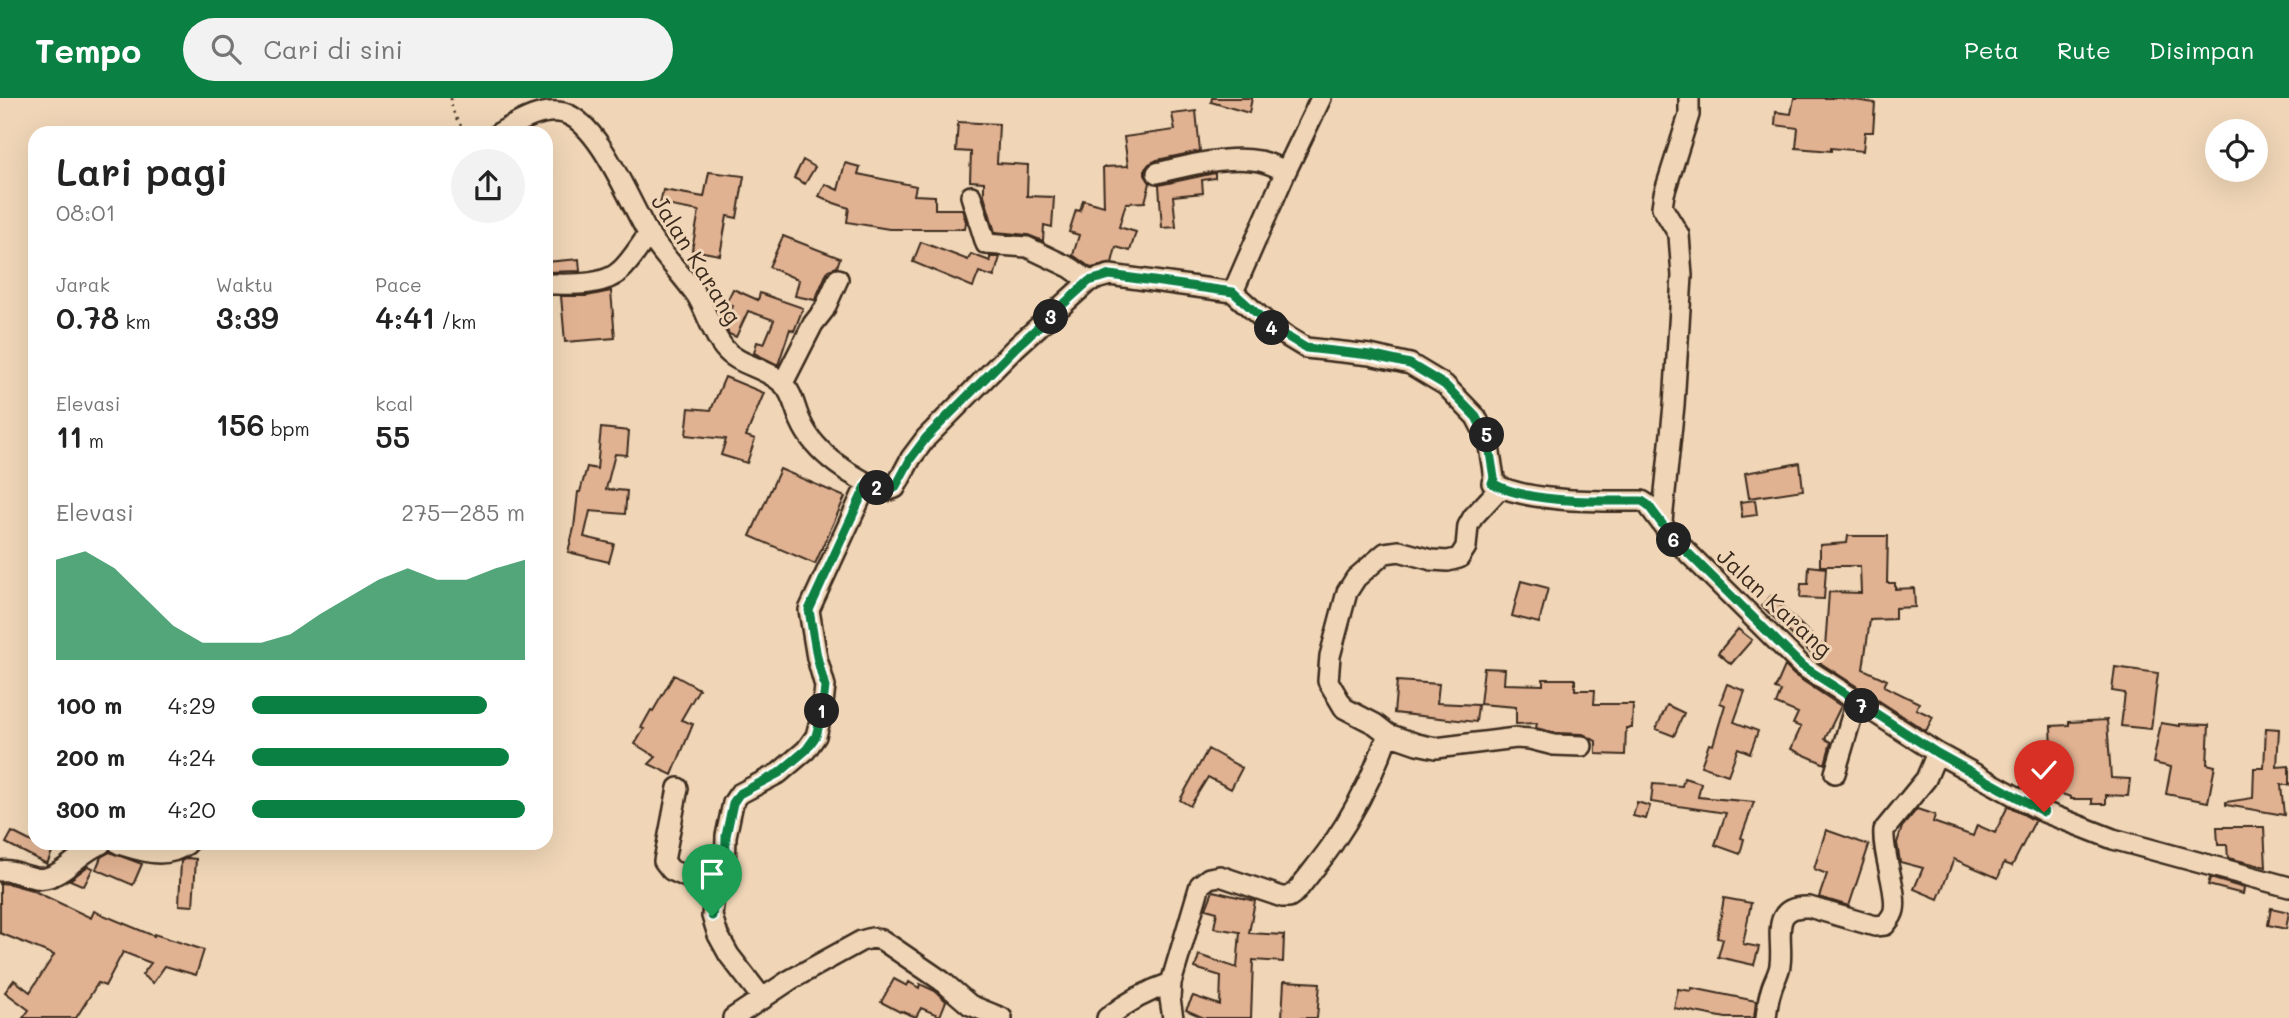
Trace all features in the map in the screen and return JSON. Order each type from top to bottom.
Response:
[{"type":"street","points":[[1233,292],[1321,98]]},
{"type":"street","points":[[1662,521],[1674,405],[1682,276],[1679,235],[1662,207],[1689,115],[1689,98]]},
{"type":"street","name":"Jalan Karang","points":[[512,126],[542,114],[562,112],[579,121],[610,161],[649,234],[698,298],[723,348],[783,383]]},
{"type":"street","points":[[1157,173],[1183,166],[1239,159],[1262,161],[1286,172]]},
{"type":"street","points":[[971,196],[986,244],[1027,247],[1046,255],[1089,281]]},
{"type":"street","points":[[553,284],[606,279],[621,271],[649,234]]},
{"type":"street","points":[[838,279],[783,383],[801,424],[818,448],[867,484],[886,491],[895,488],[911,458],[926,438],[1015,348],[1089,281],[1110,275],[1233,292],[1273,328],[1306,348],[1370,355],[1410,364],[1445,385],[1476,417],[1485,431],[1494,478],[1492,483],[1500,488],[1473,517],[1468,526],[1466,547],[1459,558],[1448,561],[1432,560],[1399,551],[1385,553],[1356,578],[1347,592],[1330,656],[1328,681],[1344,708],[1376,724],[1388,734],[1417,744],[1436,748],[1516,738],[1554,745],[1582,746]]},
{"type":"street","points":[[763,999],[729,955],[712,916],[714,896],[723,885],[725,874],[726,836],[733,803],[739,794],[779,773],[806,750],[816,736],[825,687],[809,610],[867,484]]},
{"type":"street","name":"Jalan Karang","points":[[1500,488],[1585,500],[1642,501],[1662,521],[1671,536],[1801,665],[1937,753],[2044,812],[2101,835],[2289,887]]},
{"type":"street","points":[[1835,773],[1856,702]]},
{"type":"street","points":[[1173,1018],[1171,983],[1200,885],[1209,878],[1220,876],[1282,897],[1289,897],[1296,892],[1330,847],[1362,797],[1388,734]]},
{"type":"street","points":[[1766,1018],[1769,993],[1780,967],[1780,927],[1789,910],[1809,907],[1875,926],[1885,925],[1892,918],[1895,908],[1885,859],[1884,830],[1926,779],[1937,753]]},
{"type":"street","points":[[678,788],[664,861],[671,870],[718,891]]},
{"type":"street","points":[[0,871],[13,870],[29,877],[48,878],[86,850]]},
{"type":"street","points":[[140,850],[164,853],[176,850]]},
{"type":"street","points":[[733,1018],[838,954],[872,938],[882,940],[942,981],[965,1012],[1002,1018]]},
{"type":"street","points":[[1107,1018],[1125,1004],[1171,983]]},
{"type":"path","points":[[452,98],[451,106],[461,126]]},
{"type":"building","points":[[1212,98],[1252,98],[1249,113],[1211,102]]},
{"type":"building","points":[[1794,98],[1841,98],[1875,103],[1873,132],[1865,132],[1863,151],[1796,148],[1798,128],[1775,125],[1776,112],[1791,114]]},
{"type":"building","points":[[1196,111],[1200,151],[1149,164],[1145,169],[1150,183],[1145,202],[1126,203],[1119,227],[1136,232],[1130,251],[1116,247],[1112,263],[1091,268],[1073,255],[1079,235],[1069,232],[1076,210],[1080,211],[1083,200],[1104,206],[1103,167],[1128,166],[1124,137],[1175,130],[1172,114]]},
{"type":"building","points":[[958,122],[999,124],[997,163],[1028,165],[1027,196],[1054,197],[1052,227],[1044,225],[1043,241],[1028,235],[995,232],[984,195],[984,182],[970,181],[971,152],[956,151]]},
{"type":"building","points":[[803,160],[815,167],[805,184],[794,178]]},
{"type":"building","points":[[845,163],[860,167],[858,174],[916,186],[914,195],[935,196],[935,209],[962,209],[965,229],[889,229],[847,222],[849,208],[819,196],[825,184],[838,190]]},
{"type":"building","points":[[709,172],[744,176],[737,218],[727,216],[720,255],[692,250],[699,211],[660,204],[663,190],[704,197]]},
{"type":"building","points":[[1215,173],[1215,178],[1202,180],[1203,193],[1173,196],[1176,227],[1162,228],[1159,185]]},
{"type":"building","points":[[783,236],[840,258],[837,267],[828,270],[815,300],[795,296],[799,280],[769,267]]},
{"type":"building","points":[[921,242],[968,260],[971,254],[990,261],[990,257],[1000,257],[994,277],[979,272],[973,287],[913,262]]},
{"type":"building","points":[[579,259],[580,271],[553,272],[553,261]]},
{"type":"building","points":[[733,289],[758,300],[760,293],[803,308],[794,331],[790,329],[778,365],[754,353],[757,342],[764,344],[774,320],[748,311],[736,337],[729,334],[725,326],[733,306],[726,303]]},
{"type":"building","points":[[611,291],[615,338],[565,342],[561,296],[587,296]]},
{"type":"building","points":[[725,377],[764,393],[746,436],[755,439],[747,463],[721,455],[726,439],[686,435],[689,408],[711,410]]},
{"type":"building","points":[[601,428],[629,431],[627,455],[615,454],[606,489],[627,491],[625,514],[590,511],[584,537],[614,544],[609,562],[568,552],[578,492],[587,467],[597,469]]},
{"type":"building","points":[[1800,463],[1803,490],[1749,498],[1745,473]]},
{"type":"building","points":[[780,469],[845,497],[815,564],[750,536]]},
{"type":"building","points":[[1755,500],[1757,515],[1742,517],[1740,502]]},
{"type":"building","points":[[1848,536],[1888,536],[1887,583],[1895,583],[1895,589],[1914,588],[1915,607],[1895,608],[1895,619],[1870,620],[1863,669],[1887,680],[1884,686],[1919,703],[1916,709],[1933,717],[1926,731],[1822,664],[1762,606],[1771,596],[1825,648],[1829,592],[1861,593],[1860,566],[1820,566],[1820,545],[1847,543]]},
{"type":"building","points":[[1809,566],[1826,568],[1824,599],[1800,598],[1801,584],[1808,584]]},
{"type":"building","points":[[1521,581],[1548,588],[1539,623],[1512,616]]},
{"type":"building","points":[[1738,629],[1752,640],[1731,664],[1718,653]]},
{"type":"building","points":[[1785,666],[1841,706],[1825,739],[1831,742],[1825,764],[1791,749],[1801,727],[1793,724],[1798,713],[1776,704],[1781,691],[1775,689]]},
{"type":"building","points":[[2115,667],[2158,673],[2151,729],[2121,726],[2125,693],[2112,691]]},
{"type":"building","points":[[1484,668],[1505,669],[1504,684],[1543,685],[1543,679],[1575,679],[1575,690],[1595,690],[1594,704],[1633,704],[1632,728],[1626,728],[1625,755],[1596,754],[1596,741],[1583,734],[1556,733],[1536,728],[1537,723],[1516,724],[1516,707],[1480,704]]},
{"type":"building","points":[[674,675],[699,689],[681,720],[693,724],[672,775],[649,764],[656,757],[635,744],[651,710],[653,711]]},
{"type":"building","points":[[1397,681],[1439,684],[1437,703],[1478,705],[1476,722],[1394,713]]},
{"type":"building","points":[[1727,684],[1745,691],[1734,722],[1758,731],[1750,753],[1738,748],[1728,775],[1701,766],[1709,744],[1713,745],[1725,705],[1720,703]]},
{"type":"building","points":[[1667,705],[1684,713],[1674,736],[1656,729]]},
{"type":"building","points":[[2107,720],[2111,778],[2130,779],[2128,796],[2106,795],[2106,804],[2092,804],[2092,799],[2071,799],[2040,787],[2052,750],[2051,726]]},
{"type":"building","points":[[2161,723],[2180,726],[2209,725],[2207,764],[2215,766],[2208,802],[2166,794],[2171,767],[2153,763]]},
{"type":"building","points":[[2266,728],[2279,729],[2277,767],[2289,766],[2289,785],[2281,785],[2284,815],[2226,805],[2226,802],[2253,798],[2254,768],[2264,768]]},
{"type":"building","points":[[1208,749],[1242,768],[1231,789],[1208,777],[1190,806],[1180,800]]},
{"type":"building","points":[[1684,778],[1701,783],[1698,797],[1754,802],[1741,838],[1744,839],[1740,854],[1715,845],[1726,813],[1651,802],[1653,784],[1682,786]]},
{"type":"building","points":[[1637,802],[1650,806],[1646,819],[1633,816]]},
{"type":"building","points":[[2008,806],[2035,821],[2012,866],[2004,863],[1998,878],[1954,859],[1938,899],[1914,889],[1923,868],[1900,862],[1897,843],[1902,827],[1917,809],[1935,815],[1933,822],[1973,836],[1977,825],[1995,833]]},
{"type":"building","points":[[2217,827],[2264,827],[2266,867],[2228,858],[2227,845],[2218,845]]},
{"type":"building","points":[[1826,830],[1869,845],[1849,906],[1819,897],[1827,874],[1814,869]]},
{"type":"building","points":[[12,832],[28,840],[28,850],[52,852],[47,864],[6,843]]},
{"type":"building","points":[[110,852],[142,864],[133,885],[96,869],[101,857]]},
{"type":"building","points":[[187,858],[196,859],[193,906],[179,905],[181,861]]},
{"type":"building","points":[[88,866],[93,868],[84,886],[70,880]]},
{"type":"building","points":[[2210,878],[2244,888],[2243,894],[2208,885]]},
{"type":"building","points":[[0,883],[32,890],[91,918],[94,911],[154,936],[204,950],[196,975],[165,966],[153,983],[142,975],[151,963],[123,952],[105,986],[98,983],[76,1018],[23,1018],[29,1010],[5,992],[14,980],[30,992],[54,955],[0,933]]},
{"type":"building","points":[[1213,891],[1255,901],[1249,933],[1284,935],[1283,962],[1253,960],[1251,1018],[1204,1018],[1186,1010],[1193,996],[1220,1005],[1221,976],[1195,968],[1199,955],[1237,968],[1240,932],[1214,928],[1217,912],[1206,909]]},
{"type":"building","points":[[1724,898],[1751,903],[1743,944],[1759,947],[1754,965],[1718,957],[1723,939],[1717,938]]},
{"type":"building","points":[[2271,908],[2289,912],[2286,929],[2268,925]]},
{"type":"building","points":[[894,979],[907,986],[909,982],[919,988],[920,984],[935,991],[946,1001],[940,1016],[921,1008],[916,1017],[881,1002]]},
{"type":"building","points":[[1284,981],[1320,983],[1317,1018],[1282,1018]]},
{"type":"building","points":[[1692,988],[1756,1001],[1754,1018],[1726,1018],[1674,1008],[1678,989],[1691,991]]},
{"type":"route","points":[[712,916],[714,896],[723,885],[726,836],[733,803],[739,794],[779,773],[806,750],[816,736],[825,687],[809,610],[867,484],[886,491],[895,488],[911,458],[926,438],[1015,348],[1089,281],[1110,275],[1233,292],[1273,328],[1306,348],[1370,355],[1410,364],[1445,385],[1476,417],[1488,440],[1494,478],[1492,483],[1514,492],[1544,496],[1642,501],[1662,521],[1671,536],[1801,665],[1937,753],[2044,812]]}]
